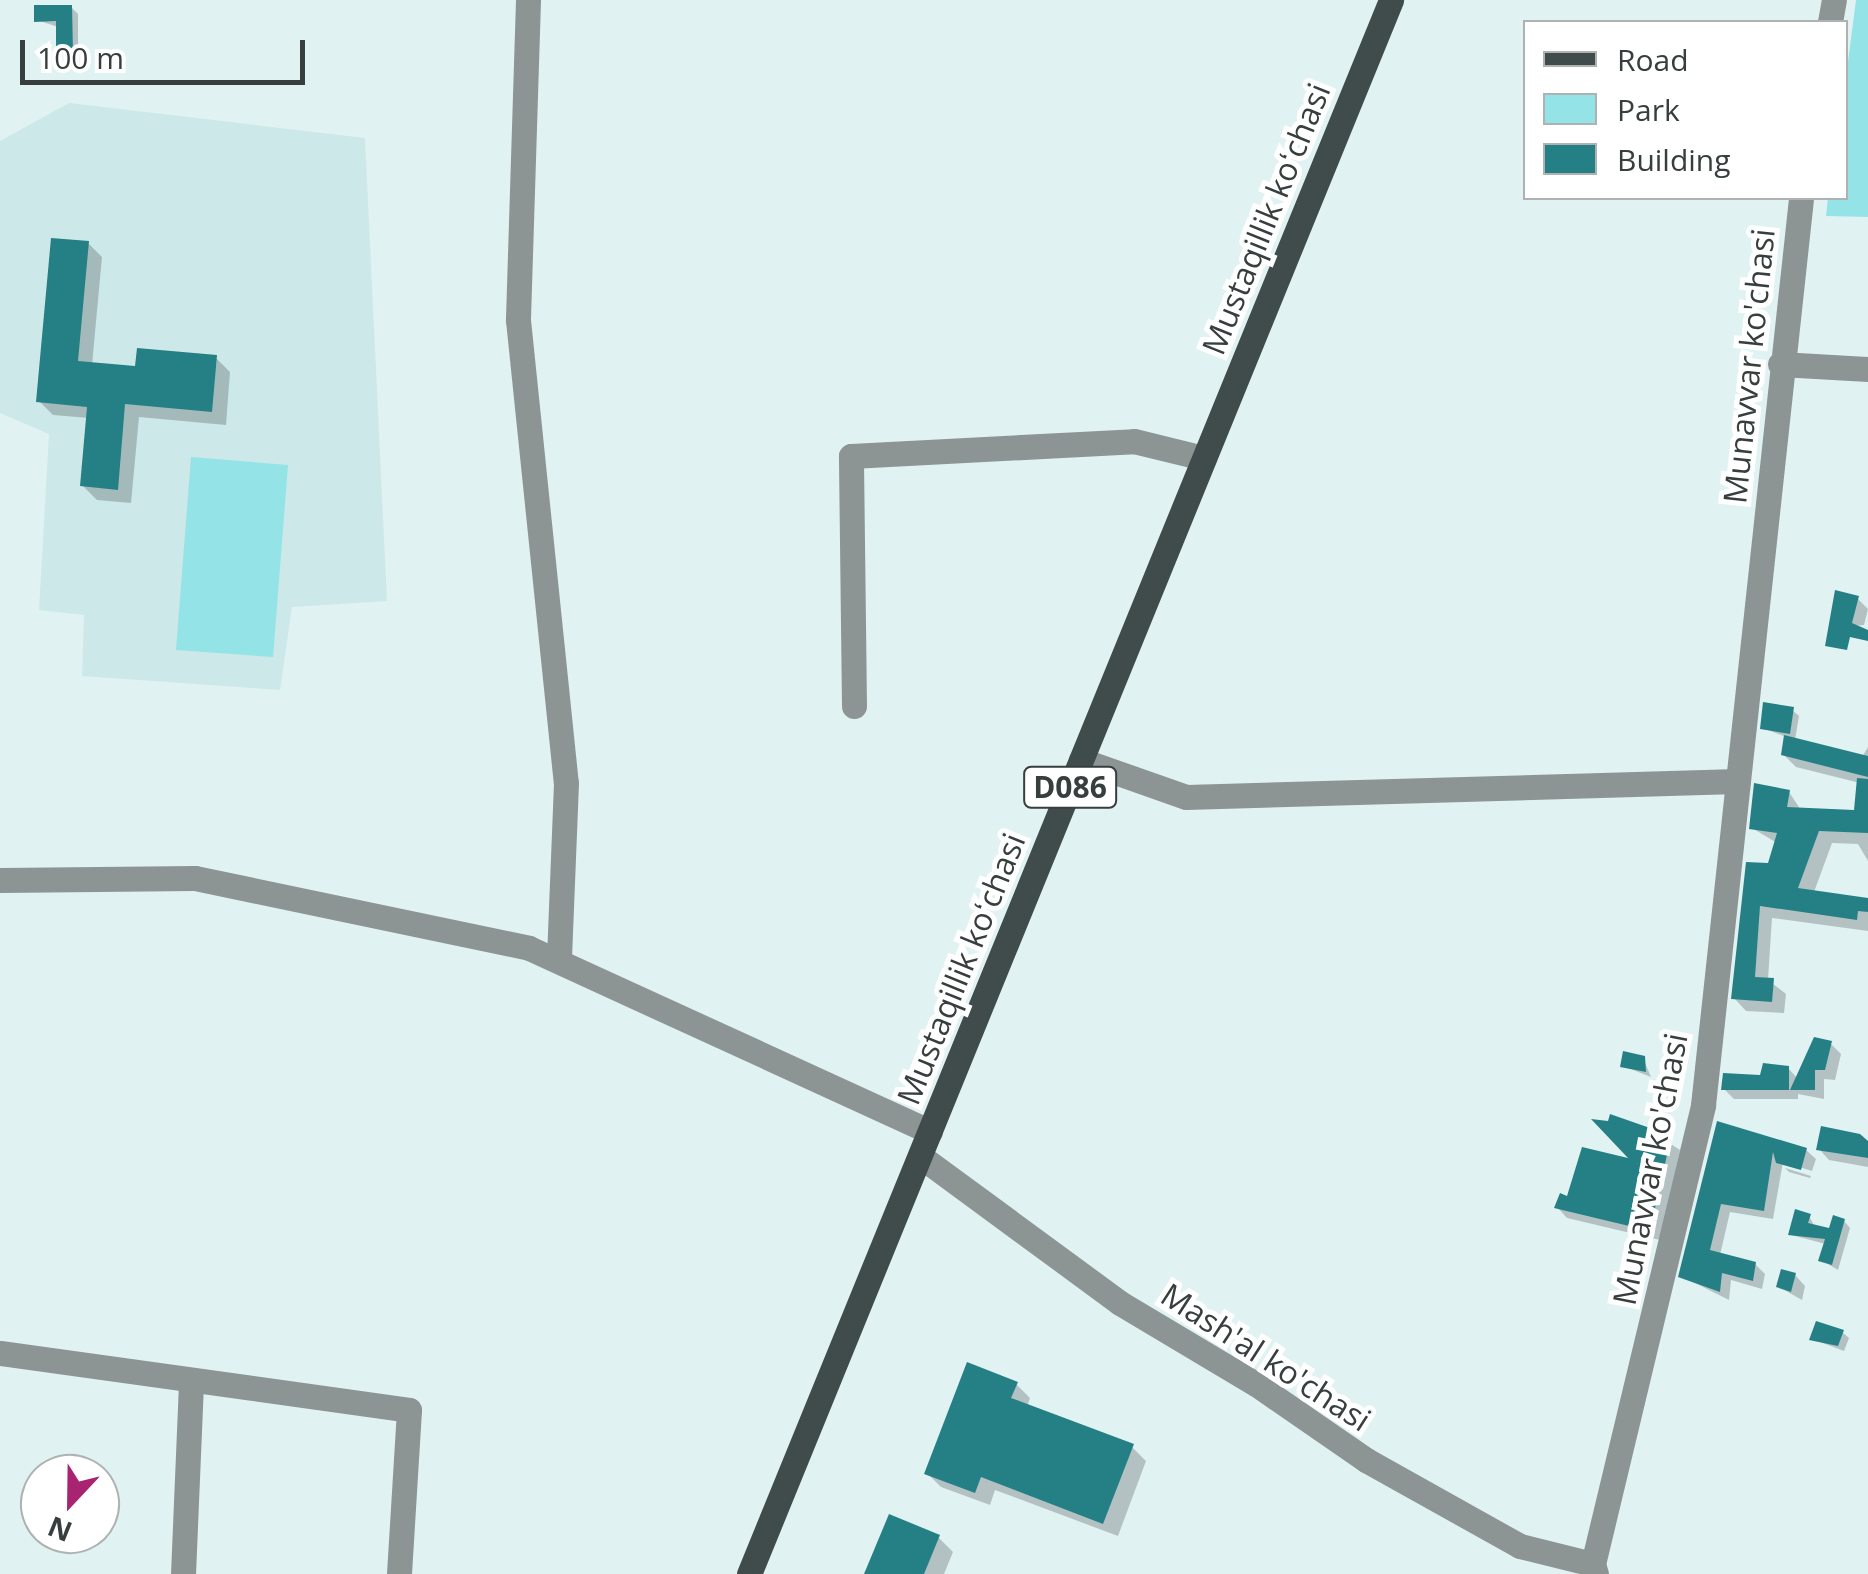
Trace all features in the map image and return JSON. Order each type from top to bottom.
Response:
[{"type":"main road","name":"Mustaqillik koʻchasi","points":[[749,1574],[1391,0]]},
{"type":"street","points":[[528,0],[518,320],[566,783],[558,960]]},
{"type":"street","name":"Munavvar ko'chasi","points":[[1594,1569],[1703,1105],[1780,364],[1801,200]]},
{"type":"street","points":[[1780,364],[1868,369]]},
{"type":"street","points":[[854,706],[858,574],[851,456],[1134,441],[1204,458]]},
{"type":"street","points":[[1081,760],[1186,797],[1738,780]]},
{"type":"street","points":[[0,880],[195,878],[529,948],[930,1132]]},
{"type":"street","name":"Mash'al ko'chasi","points":[[920,1156],[1120,1304],[1256,1384],[1366,1460],[1520,1546],[1594,1569]]},
{"type":"street","points":[[0,1353],[409,1410],[399,1574]]},
{"type":"street","points":[[183,1574],[191,1380]]},
{"type":"shaded area","points":[[69,103],[365,138],[387,601],[292,607],[280,690],[82,676],[84,615],[39,610],[49,434],[0,413],[0,141]]},
{"type":"green space","points":[[1856,0],[1868,0],[1868,217],[1826,216],[1828,200],[1848,200],[1848,62]]},
{"type":"green space","points":[[191,457],[288,465],[273,657],[176,650]]},
{"type":"building","points":[[34,5],[72,5],[73,52],[56,52],[56,21],[34,22]]},
{"type":"building","points":[[51,238],[89,241],[78,361],[135,366],[137,348],[217,355],[212,412],[125,404],[118,490],[80,486],[87,407],[36,402]]},
{"type":"building","points":[[1835,590],[1859,596],[1852,623],[1868,630],[1868,641],[1850,637],[1847,650],[1825,646]]},
{"type":"building","points":[[1763,702],[1794,707],[1790,734],[1760,729]]},
{"type":"building","points":[[1784,735],[1868,756],[1868,777],[1781,755]]},
{"type":"building","points":[[1857,778],[1868,779],[1868,833],[1819,831],[1798,888],[1868,898],[1868,912],[1858,911],[1857,920],[1760,906],[1755,977],[1774,978],[1772,1002],[1731,999],[1746,862],[1768,863],[1777,833],[1749,829],[1754,783],[1790,790],[1787,807],[1854,810]]},
{"type":"building","points":[[1814,1037],[1832,1041],[1825,1070],[1815,1070],[1815,1090],[1790,1090]]},
{"type":"building","points":[[1623,1051],[1645,1056],[1646,1072],[1620,1067]]},
{"type":"building","points":[[1763,1063],[1789,1066],[1789,1090],[1721,1090],[1723,1073],[1760,1075]]},
{"type":"building","points":[[1610,1114],[1650,1128],[1651,1136],[1671,1137],[1650,1231],[1554,1208],[1560,1193],[1567,1196],[1582,1147],[1628,1158],[1591,1119],[1608,1121]]},
{"type":"building","points":[[1717,1121],[1807,1148],[1801,1170],[1776,1163],[1773,1152],[1764,1211],[1721,1204],[1710,1250],[1756,1262],[1753,1281],[1722,1273],[1720,1292],[1678,1277]]},
{"type":"building","points":[[1821,1126],[1860,1134],[1868,1141],[1868,1158],[1816,1150]]},
{"type":"building","points":[[1795,1209],[1811,1214],[1808,1223],[1829,1228],[1833,1215],[1845,1219],[1832,1265],[1818,1261],[1825,1239],[1788,1235]]},
{"type":"building","points":[[1781,1269],[1796,1273],[1791,1292],[1776,1287]]},
{"type":"building","points":[[1816,1321],[1844,1330],[1838,1346],[1809,1340]]},
{"type":"building","points":[[967,1362],[1018,1382],[1011,1398],[1134,1444],[1103,1524],[981,1477],[975,1493],[924,1474]]},
{"type":"building","points":[[889,1514],[940,1535],[924,1574],[864,1574]]}]
